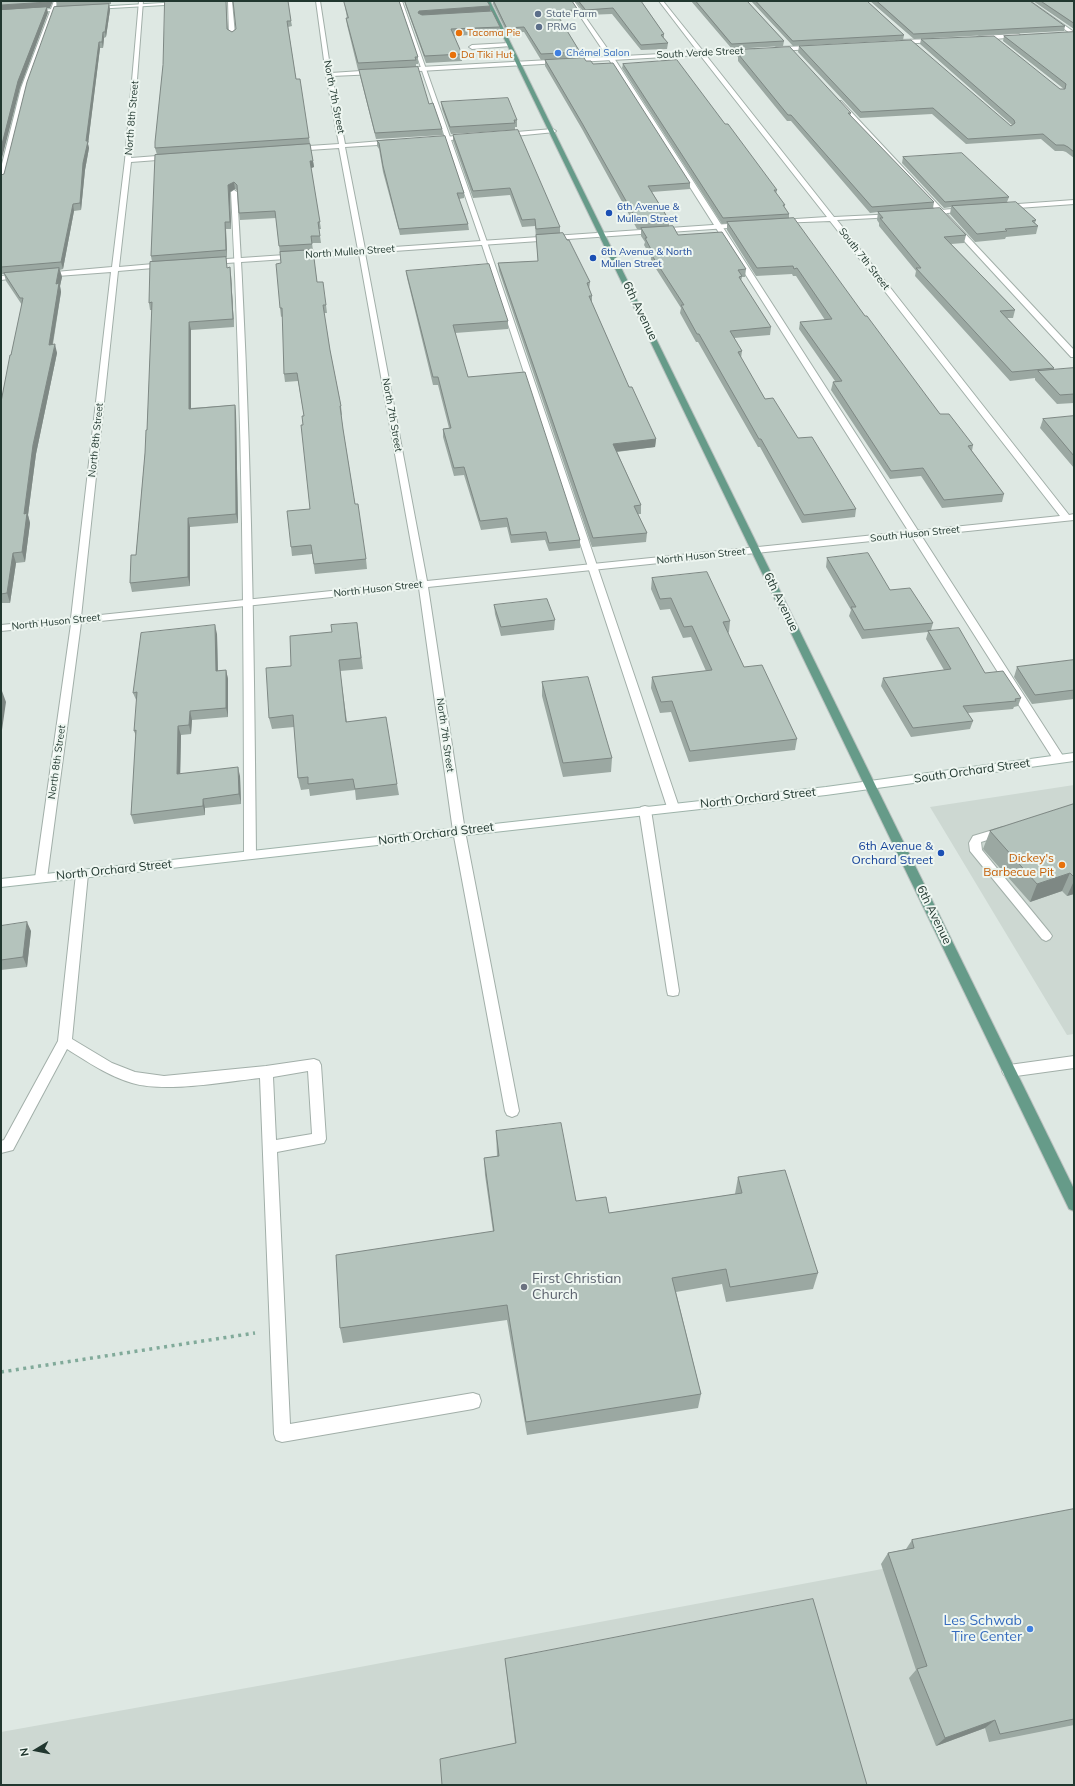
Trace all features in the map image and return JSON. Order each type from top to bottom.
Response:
[{"type":"main road","name":"6th Avenue","points":[[487,2],[492,15],[509,45],[604,235],[1074,1204]]},
{"type":"street","points":[[1,180],[24,88],[54,10],[56,1]]},
{"type":"street","points":[[230,1],[232,35]]},
{"type":"street","name":"North 7th Street","points":[[318,1],[329,75],[423,584],[459,831],[512,1111]]},
{"type":"street","points":[[400,1],[425,69],[484,242],[673,807]]},
{"type":"street","points":[[572,1],[611,58],[1059,759]]},
{"type":"street","name":"South 7th Street","points":[[661,1],[1070,517]]},
{"type":"street","points":[[1027,1],[1073,33]]},
{"type":"street","points":[[90,8],[141,3],[186,3]]},
{"type":"street","name":"North 8th Street","points":[[41,878],[76,620],[114,269],[128,160],[141,3]]},
{"type":"street","points":[[1,13],[76,9]]},
{"type":"street","points":[[1064,33],[1073,33]]},
{"type":"street","points":[[971,38],[1025,35]]},
{"type":"street","points":[[906,36],[917,47]]},
{"type":"street","points":[[993,37],[1003,46]]},
{"type":"street","points":[[888,43],[941,40]]},
{"type":"street","points":[[784,42],[795,54]]},
{"type":"street","points":[[472,47],[509,45]]},
{"type":"street","points":[[773,49],[820,47]]},
{"type":"street","name":"South Verde Street","points":[[393,71],[757,50]]},
{"type":"street","points":[[329,75],[385,71]]},
{"type":"street","points":[[833,95],[1074,355]]},
{"type":"street","points":[[494,135],[553,132]]},
{"type":"street","points":[[426,140],[479,136]]},
{"type":"street","points":[[287,149],[403,142]]},
{"type":"street","points":[[128,160],[176,157]]},
{"type":"street","points":[[234,192],[238,260],[249,602],[250,855]]},
{"type":"street","points":[[996,208],[1074,202]]},
{"type":"street","points":[[918,213],[973,209]]},
{"type":"street","points":[[772,223],[903,214]]},
{"type":"street","name":"North Mullen Street","points":[[207,262],[749,224]]},
{"type":"street","points":[[1,278],[176,264]]},
{"type":"street","name":"South Huson Street","points":[[756,550],[1070,517]]},
{"type":"street","name":"North Huson Street","points":[[1,628],[423,584],[594,568],[756,550]]},
{"type":"street","name":"South Orchard Street","points":[[870,784],[1074,757]]},
{"type":"street","name":"North Orchard Street","points":[[1,883],[870,784]]},
{"type":"street","points":[[645,810],[673,991]]},
{"type":"street","points":[[1014,827],[977,840],[975,843],[976,850],[1046,936]]},
{"type":"street","points":[[1,1147],[8,1146],[65,1041],[82,874]]},
{"type":"street","points":[[65,1041],[107,1067],[134,1078],[164,1082],[266,1072],[314,1065],[319,1140],[269,1147]]},
{"type":"street","points":[[1009,1071],[1074,1062]]},
{"type":"street","points":[[266,1072],[282,1434],[473,1401]]},
{"type":"path","points":[[1,1372],[278,1329]]},
{"type":"shaded area","points":[[1074,785],[1074,1034],[1067,1035],[930,807]]},
{"type":"shaded area","points":[[1074,1533],[1074,1785],[1,1785],[1,1732],[280,1682]]},
{"type":"building","points":[[1,1],[49,1],[1,5]]},
{"type":"building","points":[[165,1],[226,1],[227,29],[232,32],[236,29],[233,1],[288,1],[291,21],[287,21],[296,79],[300,79],[309,138],[155,148],[163,65]]},
{"type":"building","points":[[344,1],[399,1],[418,57],[415,57],[416,60],[358,63],[346,18],[348,18]]},
{"type":"building","points":[[405,1],[487,1],[490,6],[419,11],[418,13],[422,15],[492,11],[500,27],[451,29],[462,54],[425,56]]},
{"type":"building","points":[[494,1],[572,1],[578,10],[555,11],[580,52],[541,54],[524,27],[507,28]]},
{"type":"building","points":[[579,1],[641,1],[664,34],[661,35],[668,43],[641,45],[613,8],[586,10]]},
{"type":"building","points":[[696,1],[747,1],[784,41],[732,44]]},
{"type":"building","points":[[756,1],[867,1],[904,35],[793,41]]},
{"type":"building","points":[[877,1],[1030,1],[1065,26],[914,34]]},
{"type":"building","points":[[1041,1],[1074,1],[1074,23]]},
{"type":"building","points":[[109,4],[105,32],[103,32],[102,42],[99,42],[86,141],[88,141],[83,163],[80,203],[73,204],[61,262],[1,267],[1,175],[4,174],[27,82],[54,7]]},
{"type":"building","points":[[47,7],[18,81],[1,148],[1,10]]},
{"type":"building","points":[[1074,32],[1074,152],[1064,145],[1056,145],[1043,134],[968,139],[933,108],[861,112],[799,46],[911,40],[1011,126],[1015,123],[1014,120],[921,39],[994,36],[1060,89],[1065,89],[1066,84],[1004,36]]},
{"type":"building","points":[[790,47],[851,113],[848,113],[934,202],[872,207],[791,115],[788,115],[739,55],[741,55],[737,50]]},
{"type":"building","points":[[584,58],[586,61],[591,61],[593,64],[613,63],[690,183],[648,186],[669,220],[638,222],[545,60]]},
{"type":"building","points":[[677,60],[725,124],[728,124],[777,190],[774,190],[785,205],[783,205],[789,214],[723,218],[623,64]]},
{"type":"building","points":[[418,67],[429,104],[433,103],[442,129],[375,133],[359,70]]},
{"type":"building","points":[[508,98],[517,120],[514,120],[515,123],[450,127],[441,102]]},
{"type":"building","points":[[518,130],[560,227],[536,229],[535,219],[522,220],[510,188],[473,191],[453,135]]},
{"type":"building","points":[[445,136],[464,193],[457,193],[468,224],[399,229],[383,166],[379,143],[377,141]]},
{"type":"building","points":[[310,144],[313,161],[310,161],[320,222],[318,222],[320,236],[311,236],[312,244],[279,246],[275,211],[239,213],[237,185],[234,182],[228,185],[230,222],[225,222],[226,250],[151,256],[155,155]]},
{"type":"building","points":[[962,153],[1009,197],[945,202],[903,157]]},
{"type":"building","points":[[1016,202],[1036,220],[1032,221],[1038,226],[1005,229],[1007,231],[977,234],[952,206]]},
{"type":"building","points":[[940,208],[966,235],[944,237],[1015,310],[1000,311],[1054,368],[1012,372],[916,268],[921,268],[880,218],[883,218],[878,212]]},
{"type":"building","points":[[794,218],[865,316],[867,316],[940,414],[949,414],[973,445],[968,446],[1004,494],[944,500],[923,468],[891,471],[833,382],[842,381],[800,322],[832,319],[797,268],[794,269],[793,266],[757,268],[727,222]]},
{"type":"building","points":[[673,226],[678,235],[722,232],[746,269],[738,270],[742,276],[739,277],[771,327],[730,331],[742,351],[738,352],[765,399],[773,398],[798,438],[812,437],[856,509],[804,515],[699,334],[697,334],[681,305],[684,305],[651,254],[653,253],[641,228]]},
{"type":"building","points":[[563,233],[567,240],[569,240],[590,282],[587,283],[592,296],[589,296],[629,387],[632,387],[656,439],[613,444],[641,505],[634,506],[647,533],[593,538],[498,263],[538,261],[536,235]]},
{"type":"building","points":[[313,250],[317,282],[323,282],[326,305],[323,305],[341,406],[343,429],[355,504],[358,504],[366,559],[314,564],[311,545],[291,547],[287,511],[310,509],[301,425],[303,425],[302,416],[304,416],[297,373],[284,374],[282,308],[280,308],[276,264],[281,263],[280,252]]},
{"type":"building","points":[[226,257],[227,268],[230,267],[233,319],[189,322],[189,409],[235,405],[236,514],[188,518],[188,577],[130,583],[131,555],[136,555],[147,430],[152,302],[149,303],[150,262]]},
{"type":"building","points":[[489,264],[508,321],[453,325],[468,377],[525,372],[580,540],[549,543],[546,532],[511,535],[507,518],[480,521],[464,467],[454,468],[443,429],[451,428],[438,377],[433,377],[406,271]]},
{"type":"building","points":[[59,268],[56,284],[59,283],[49,345],[55,344],[33,445],[24,514],[27,513],[22,552],[13,553],[7,593],[1,594],[1,402],[23,298],[20,298],[4,273]]},
{"type":"building","points":[[1074,368],[1074,394],[1060,395],[1038,371]]},
{"type":"building","points":[[1074,416],[1074,456],[1043,419]]},
{"type":"building","points":[[868,553],[890,590],[910,588],[933,623],[864,630],[851,607],[856,607],[827,558]]},
{"type":"building","points":[[707,572],[730,621],[723,622],[744,667],[762,665],[797,739],[690,751],[672,701],[661,702],[652,677],[712,670],[692,626],[684,627],[671,598],[660,599],[652,578]]},
{"type":"building","points":[[547,599],[555,620],[501,627],[494,605]]},
{"type":"building","points":[[357,623],[361,658],[339,660],[346,722],[386,717],[397,784],[355,789],[353,779],[308,784],[308,777],[298,778],[293,715],[269,718],[266,668],[291,666],[290,636],[332,632],[331,625]]},
{"type":"building","points":[[215,625],[216,671],[226,670],[226,708],[190,711],[189,725],[178,726],[177,774],[238,767],[239,794],[203,799],[203,806],[131,815],[137,692],[133,693],[141,633]]},
{"type":"building","points":[[959,628],[985,673],[1003,671],[1021,698],[1015,699],[1016,701],[963,706],[973,721],[913,728],[883,678],[951,669],[928,631]]},
{"type":"building","points":[[1074,660],[1074,690],[1035,695],[1017,667]]},
{"type":"building","points":[[588,677],[612,758],[563,763],[542,682]]},
{"type":"building","points":[[1074,804],[1074,877],[1070,873],[1037,884],[990,831]]},
{"type":"building","points":[[27,922],[23,957],[1,960],[1,926]]},
{"type":"building","name":"First Christian Church","points":[[561,1123],[576,1201],[606,1197],[609,1213],[742,1193],[738,1177],[785,1170],[818,1273],[730,1287],[726,1269],[672,1278],[701,1394],[526,1422],[507,1305],[340,1328],[336,1255],[494,1231],[484,1158],[499,1156],[496,1131]]},
{"type":"building","points":[[1074,1509],[1074,1719],[1000,1734],[995,1720],[945,1738],[917,1669],[927,1666],[888,1553],[914,1548],[912,1540]]},
{"type":"building","points":[[813,1599],[867,1785],[442,1785],[440,1759],[516,1743],[505,1659]]},
{"type":"place","name":"State Farm","points":[[538,14]]},
{"type":"place","name":"PRMG","points":[[539,27]]},
{"type":"place","name":"Tacoma Pie","points":[[459,33]]},
{"type":"place","name":"Chémel Salon","points":[[558,53]]},
{"type":"place","name":"Da Tiki Hut","points":[[453,55]]},
{"type":"place","name":"6th Avenue & Mullen Street","points":[[609,213]]},
{"type":"place","name":"6th Avenue & North Mullen Street","points":[[593,258]]},
{"type":"place","name":"6th Avenue & Orchard Street","points":[[941,853]]},
{"type":"place","name":"Dickey's Barbecue Pit","points":[[1062,865]]},
{"type":"place","name":"First Christian Church","points":[[524,1287]]},
{"type":"place","name":"Les Schwab Tire Center","points":[[1030,1629]]}]
